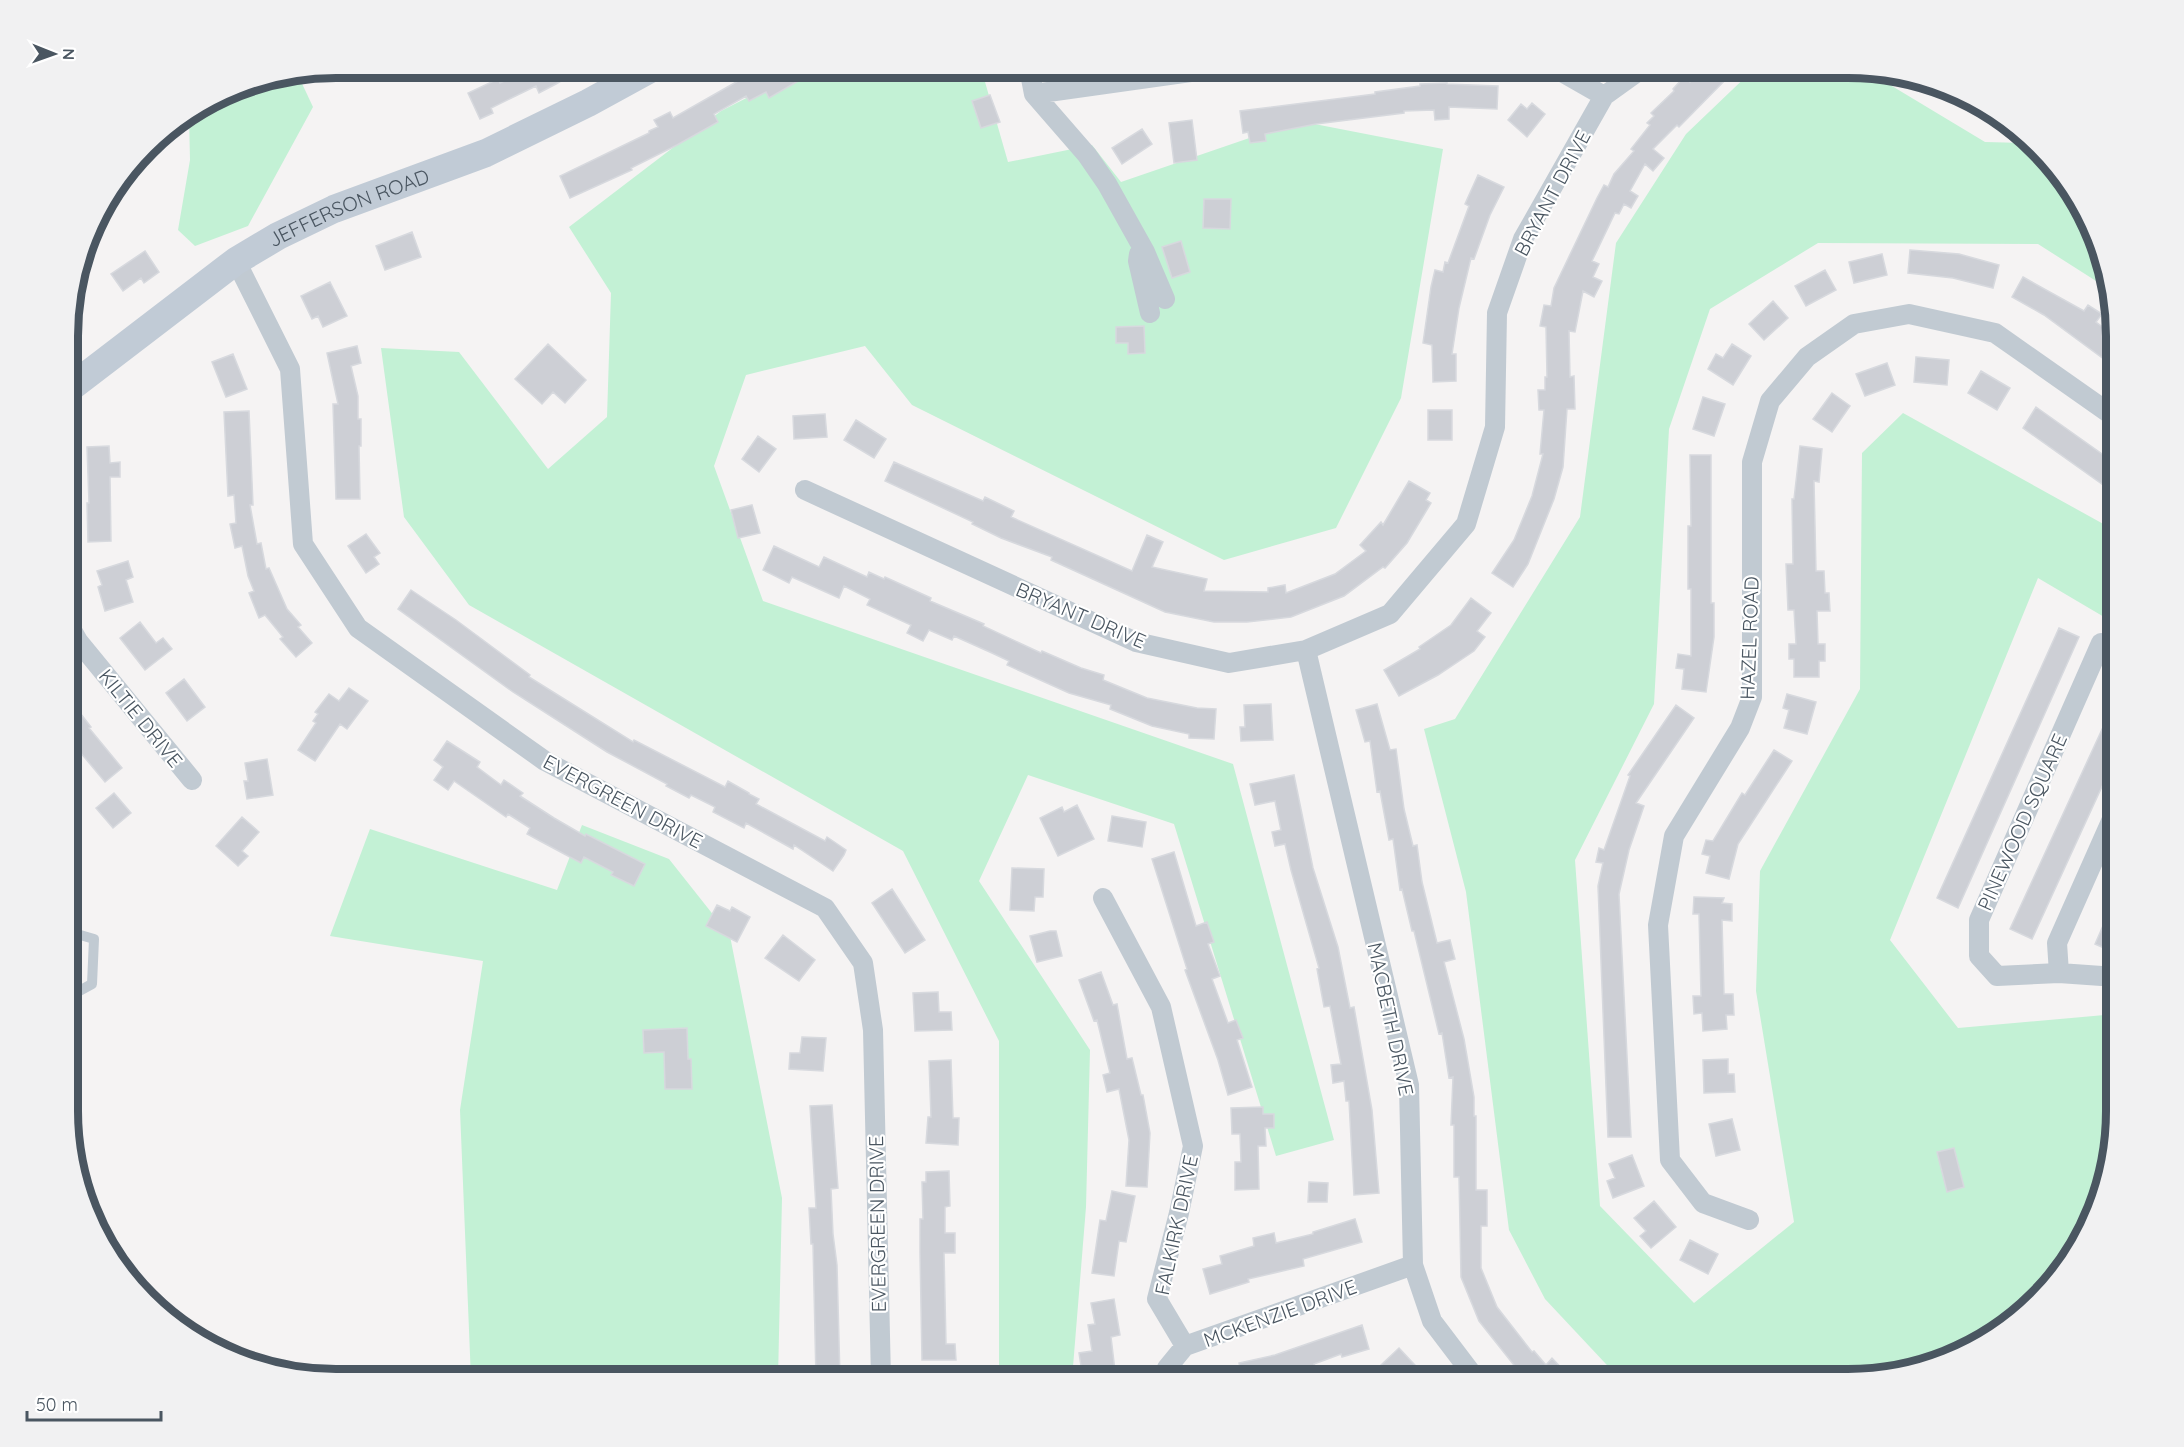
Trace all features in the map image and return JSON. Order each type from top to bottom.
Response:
[{"type":"street","name":"JEFFERSON ROAD","points":[[78,382],[236,261],[278,236],[334,209],[486,153],[634,78]]},
{"type":"street","points":[[1031,78],[1035,94],[1087,155],[1107,184],[1140,243],[1164,299]]},
{"type":"street","points":[[1035,94],[1148,78]]},
{"type":"street","points":[[1572,78],[1604,96]]},
{"type":"street","name":"BRYANT DRIVE","points":[[805,490],[1136,642],[1228,663],[1306,650],[1390,614],[1466,524],[1495,428],[1497,313],[1523,238],[1604,96],[1629,78]]},
{"type":"street","points":[[1140,243],[1138,261],[1150,313]]},
{"type":"street","name":"EVERGREEN DRIVE","points":[[236,261],[290,369],[303,544],[358,628],[544,762],[825,908],[863,963],[873,1030],[881,1369]]},
{"type":"street","name":"HAZEL ROAD","points":[[1749,1220],[1703,1203],[1670,1160],[1658,925],[1674,836],[1740,728],[1752,697],[1752,462],[1770,401],[1807,357],[1854,324],[1909,314],[1995,333],[2106,411]]},
{"type":"street","name":"KILTIE DRIVE","points":[[78,641],[192,780]]},
{"type":"street","name":"PINEWOOD SQUARE","points":[[2101,643],[1979,920],[1979,956],[1997,976],[2059,974],[2106,976]]},
{"type":"street","name":"MACBETH DRIVE","points":[[1306,650],[1409,1085],[1413,1265],[1432,1321],[1468,1369]]},
{"type":"street","points":[[2059,974],[2057,943],[2106,833]]},
{"type":"street","name":"FALKIRK DRIVE","points":[[1103,898],[1161,1007],[1193,1146],[1179,1214],[1156,1299],[1185,1346]]},
{"type":"street","name":"MCKENZIE DRIVE","points":[[1167,1369],[1185,1346],[1413,1265]]},
{"type":"lane","points":[[78,934],[94,939],[92,984],[78,992]]},
{"type":"green space","points":[[785,78],[984,78],[1008,162],[1092,145],[1121,182],[1299,121],[1443,149],[1401,398],[1336,528],[1224,560],[912,405],[865,346],[746,375],[714,466],[763,601],[1233,764],[1334,1140],[1276,1156],[1174,824],[1028,775],[979,881],[1090,1050],[1086,1207],[1073,1369],[999,1369],[999,1041],[903,851],[469,605],[404,517],[381,348],[459,352],[548,469],[607,417],[611,293],[569,227],[721,111]]},
{"type":"green space","points":[[1745,78],[1882,80],[1985,142],[2019,143],[2053,179],[2071,207],[2086,237],[2100,284],[2038,244],[1818,243],[1710,309],[1669,429],[1654,704],[1575,860],[1600,1206],[1694,1303],[1794,1222],[1756,991],[1760,871],[1860,689],[1862,453],[1903,413],[2106,525],[2106,618],[2038,578],[1890,940],[1958,1028],[2106,1015],[2106,1111],[2104,1145],[2097,1178],[2086,1210],[2071,1240],[2053,1268],[2018,1305],[1977,1334],[1947,1349],[1915,1360],[1882,1367],[1611,1369],[1545,1299],[1509,1230],[1466,892],[1424,729],[1455,719],[1580,517],[1616,243],[1686,134]]},
{"type":"green space","points":[[300,80],[313,107],[248,226],[195,246],[178,230],[190,160],[189,124],[237,98],[269,87]]},
{"type":"green space","points":[[582,825],[669,859],[730,936],[782,1198],[778,1369],[471,1369],[460,1110],[483,961],[330,936],[370,829],[557,890]]},
{"type":"building","points":[[511,78],[566,78],[539,93],[536,86],[491,108],[493,113],[480,119],[468,93],[498,79],[500,83]]},
{"type":"building","points":[[741,78],[799,78],[800,80],[769,98],[766,92],[749,101],[746,96],[714,114],[718,122],[631,168],[632,170],[570,198],[560,176],[649,133],[658,127],[654,120],[670,112],[673,118]]},
{"type":"building","points":[[1683,78],[1690,82],[1694,78],[1727,78],[1679,127],[1677,125],[1653,149],[1664,158],[1653,171],[1645,164],[1630,191],[1638,196],[1631,208],[1624,204],[1619,214],[1615,213],[1592,261],[1599,264],[1593,277],[1602,281],[1594,297],[1583,291],[1575,332],[1569,331],[1570,377],[1574,376],[1575,409],[1567,409],[1563,467],[1554,499],[1528,564],[1513,587],[1492,573],[1514,540],[1532,496],[1543,454],[1540,454],[1544,410],[1539,410],[1538,390],[1545,390],[1545,377],[1547,377],[1546,327],[1540,326],[1544,305],[1551,306],[1554,288],[1597,198],[1604,185],[1608,187],[1614,174],[1634,151],[1631,149],[1650,125],[1647,123],[1654,116],[1651,113],[1674,91],[1673,89]]},
{"type":"building","points":[[1420,84],[1498,86],[1497,109],[1449,107],[1449,119],[1435,120],[1434,110],[1404,111],[1404,113],[1316,124],[1265,134],[1266,141],[1250,143],[1248,132],[1243,133],[1240,111],[1375,94],[1375,92],[1420,86]]},
{"type":"building","points":[[990,95],[1000,122],[981,128],[972,101]]},
{"type":"building","points":[[1532,103],[1545,114],[1527,137],[1508,120],[1521,104],[1527,109]]},
{"type":"building","points":[[1192,120],[1197,160],[1174,163],[1169,123]]},
{"type":"building","points":[[1142,129],[1152,144],[1122,164],[1112,148]]},
{"type":"building","points":[[1478,175],[1504,187],[1490,215],[1474,259],[1471,258],[1459,308],[1452,354],[1456,354],[1456,381],[1433,382],[1432,345],[1423,343],[1431,287],[1435,270],[1443,272],[1445,262],[1448,263],[1469,206],[1465,204]]},
{"type":"building","points":[[1204,199],[1231,199],[1230,229],[1203,228]]},
{"type":"building","points":[[412,232],[421,257],[385,270],[376,246]]},
{"type":"building","points":[[1181,241],[1190,272],[1172,278],[1162,247]]},
{"type":"building","points":[[1910,250],[1959,254],[1999,265],[1993,288],[1953,278],[1908,273]]},
{"type":"building","points":[[145,251],[159,272],[144,283],[141,278],[123,291],[111,274]]},
{"type":"building","points":[[1882,254],[1887,275],[1854,283],[1849,262]]},
{"type":"building","points":[[1825,270],[1836,290],[1806,306],[1795,286]]},
{"type":"building","points":[[2023,277],[2084,311],[2088,305],[2102,314],[2096,322],[2106,329],[2106,361],[2044,315],[2012,297]]},
{"type":"building","points":[[330,282],[347,316],[323,327],[318,316],[312,319],[301,296]]},
{"type":"building","points":[[1773,301],[1788,318],[1764,340],[1749,324]]},
{"type":"building","points":[[1144,326],[1145,353],[1128,354],[1128,343],[1116,343],[1116,327]]},
{"type":"building","points":[[548,344],[586,380],[565,403],[553,392],[542,404],[515,379]]},
{"type":"building","points":[[1732,344],[1751,356],[1733,385],[1708,369],[1716,354],[1723,358]]},
{"type":"building","points":[[357,346],[361,363],[351,366],[358,396],[358,419],[361,419],[360,499],[336,499],[333,404],[338,404],[327,353]]},
{"type":"building","points":[[233,354],[247,389],[226,397],[212,362]]},
{"type":"building","points":[[1916,357],[1949,360],[1947,385],[1914,382]]},
{"type":"building","points":[[1887,363],[1895,385],[1865,396],[1856,374]]},
{"type":"building","points":[[1981,371],[2010,388],[1997,410],[1968,393]]},
{"type":"building","points":[[1832,393],[1850,406],[1832,432],[1813,419]]},
{"type":"building","points":[[1703,397],[1725,404],[1714,436],[1693,429]]},
{"type":"building","points":[[2036,407],[2106,457],[2106,487],[2023,428]]},
{"type":"building","points":[[1428,410],[1452,410],[1452,440],[1428,440]]},
{"type":"building","points":[[249,411],[253,505],[250,505],[257,544],[261,543],[266,569],[269,568],[287,609],[301,625],[298,627],[312,643],[296,657],[280,639],[283,637],[265,615],[259,618],[249,593],[254,591],[248,576],[242,546],[235,548],[230,524],[236,523],[234,495],[228,496],[224,412]]},
{"type":"building","points":[[825,414],[827,437],[794,439],[793,416]]},
{"type":"building","points":[[856,420],[886,439],[874,458],[844,440]]},
{"type":"building","points":[[758,436],[776,449],[759,472],[742,459]]},
{"type":"building","points":[[109,446],[110,463],[120,462],[120,477],[110,477],[111,541],[88,542],[87,447]]},
{"type":"building","points":[[1800,446],[1822,449],[1819,482],[1814,481],[1816,571],[1824,571],[1825,593],[1829,593],[1830,611],[1817,611],[1818,644],[1825,644],[1825,661],[1819,661],[1819,677],[1794,677],[1794,659],[1789,659],[1789,644],[1796,644],[1794,610],[1788,610],[1786,564],[1793,564],[1792,499],[1794,499]]},
{"type":"building","points":[[1690,455],[1711,455],[1711,603],[1714,603],[1714,637],[1706,692],[1682,689],[1684,669],[1676,668],[1678,654],[1691,656],[1691,589],[1688,589],[1688,526],[1691,526]]},
{"type":"building","points":[[894,462],[983,501],[985,497],[1014,511],[1011,517],[1132,571],[1147,535],[1163,542],[1152,567],[1207,579],[1204,591],[1268,592],[1268,588],[1285,585],[1286,593],[1335,574],[1366,551],[1360,545],[1381,522],[1383,525],[1409,481],[1430,493],[1426,500],[1431,503],[1407,543],[1385,568],[1383,567],[1344,596],[1291,617],[1247,622],[1214,622],[1165,612],[1051,560],[1052,557],[1001,538],[972,524],[973,522],[885,481]]},
{"type":"building","points":[[752,505],[760,533],[738,538],[731,510]]},
{"type":"building","points":[[366,534],[380,553],[374,557],[379,564],[366,573],[348,546]]},
{"type":"building","points":[[774,546],[819,567],[824,557],[867,577],[869,572],[884,579],[885,577],[931,598],[930,601],[984,624],[983,626],[1041,653],[1042,651],[1104,675],[1103,680],[1147,698],[1197,708],[1216,709],[1214,739],[1189,738],[1189,734],[1152,726],[1110,709],[1111,705],[1069,693],[1007,665],[1009,661],[954,636],[952,640],[929,630],[923,641],[907,633],[911,625],[867,605],[870,599],[844,586],[839,598],[792,577],[789,583],[763,570]]},
{"type":"building","points":[[128,561],[133,577],[126,580],[133,602],[105,611],[98,587],[102,585],[97,571]]},
{"type":"building","points":[[411,590],[456,620],[530,675],[529,677],[633,742],[634,740],[725,787],[728,781],[759,799],[756,804],[825,841],[827,837],[846,850],[844,855],[833,871],[794,845],[793,849],[746,823],[744,828],[713,812],[715,807],[691,795],[689,798],[607,752],[513,692],[398,609]]},
{"type":"building","points":[[1471,598],[1491,613],[1477,631],[1485,637],[1474,651],[1438,675],[1399,696],[1384,670],[1420,649],[1419,647],[1451,625]]},
{"type":"building","points":[[140,622],[156,643],[163,638],[172,649],[145,670],[120,638]]},
{"type":"building","points":[[2059,628],[2079,637],[1958,908],[1937,898]]},
{"type":"building","points":[[184,679],[205,707],[187,721],[166,693]]},
{"type":"building","points":[[349,688],[368,701],[347,729],[340,724],[315,761],[298,750],[316,723],[313,721],[318,714],[315,712],[329,694],[339,701]]},
{"type":"building","points":[[1787,694],[1816,702],[1807,734],[1784,728],[1789,710],[1783,708]]},
{"type":"building","points":[[1271,704],[1273,740],[1241,741],[1240,727],[1245,727],[1244,705]]},
{"type":"building","points":[[1377,704],[1390,750],[1396,749],[1404,809],[1413,846],[1417,845],[1422,882],[1437,943],[1450,940],[1455,959],[1444,962],[1464,1039],[1474,1097],[1476,1190],[1487,1190],[1487,1226],[1481,1226],[1481,1268],[1497,1307],[1532,1352],[1534,1351],[1546,1365],[1552,1358],[1562,1369],[1517,1369],[1479,1321],[1461,1277],[1459,1177],[1454,1177],[1454,1125],[1451,1125],[1453,1077],[1449,1078],[1442,1033],[1439,1034],[1414,931],[1412,931],[1402,889],[1400,890],[1393,839],[1389,840],[1380,791],[1377,792],[1370,741],[1365,742],[1356,710]]},
{"type":"building","points":[[1676,705],[1694,718],[1636,803],[1644,806],[1629,850],[1619,894],[1631,1137],[1608,1137],[1598,886],[1603,863],[1596,862],[1599,848],[1604,850],[1630,776],[1628,775]]},
{"type":"building","points":[[78,710],[91,727],[89,728],[122,768],[105,782],[78,750]]},
{"type":"building","points":[[2106,721],[2106,778],[2032,939],[2010,929]]},
{"type":"building","points":[[447,741],[480,762],[477,767],[501,785],[504,780],[523,793],[520,796],[554,818],[585,836],[586,834],[645,864],[634,886],[611,875],[613,872],[584,857],[581,863],[527,834],[530,828],[508,814],[506,817],[454,781],[448,790],[434,780],[443,767],[434,760]]},
{"type":"building","points":[[1774,750],[1792,761],[1738,844],[1729,879],[1706,873],[1710,856],[1702,854],[1706,840],[1713,841],[1742,793],[1745,795]]},
{"type":"building","points":[[267,759],[273,795],[247,799],[244,781],[248,781],[245,763]]},
{"type":"building","points":[[1294,775],[1313,868],[1338,947],[1350,1008],[1354,1007],[1372,1110],[1379,1193],[1354,1195],[1349,1101],[1346,1101],[1344,1081],[1333,1083],[1331,1065],[1341,1064],[1330,1006],[1324,1007],[1317,969],[1319,968],[1285,844],[1275,846],[1272,832],[1281,830],[1275,801],[1255,805],[1250,784]]},
{"type":"building","points":[[114,793],[131,813],[113,828],[96,808]]},
{"type":"building","points":[[1077,805],[1094,839],[1058,856],[1040,818],[1062,807],[1064,812]]},
{"type":"building","points":[[1112,816],[1146,822],[1142,847],[1108,841]]},
{"type":"building","points":[[242,817],[259,832],[242,851],[248,856],[238,866],[216,846]]},
{"type":"building","points":[[1174,852],[1196,926],[1207,922],[1214,942],[1208,944],[1220,976],[1212,979],[1228,1023],[1236,1020],[1243,1038],[1237,1040],[1252,1087],[1228,1095],[1218,1060],[1185,970],[1187,969],[1152,859]]},
{"type":"building","points":[[1012,868],[1044,869],[1043,897],[1035,897],[1034,911],[1010,910]]},
{"type":"building","points":[[892,889],[925,940],[905,953],[872,903]]},
{"type":"building","points":[[1694,897],[1724,898],[1722,903],[1732,904],[1732,921],[1722,920],[1724,994],[1733,994],[1734,1015],[1726,1015],[1727,1029],[1703,1031],[1702,1013],[1694,1014],[1693,996],[1701,996],[1699,914],[1693,914]]},
{"type":"building","points":[[717,905],[730,911],[732,907],[750,917],[737,942],[706,926]]},
{"type":"building","points":[[2106,919],[2106,949],[2095,944]]},
{"type":"building","points":[[1056,931],[1062,956],[1037,962],[1030,936]]},
{"type":"building","points":[[783,935],[815,960],[799,981],[765,958]]},
{"type":"building","points":[[1101,972],[1113,1005],[1117,1004],[1127,1059],[1132,1058],[1141,1095],[1143,1095],[1150,1133],[1147,1187],[1126,1186],[1129,1140],[1119,1089],[1107,1092],[1103,1075],[1110,1073],[1097,1020],[1094,1021],[1079,980]]},
{"type":"building","points":[[938,992],[939,1012],[951,1012],[952,1030],[915,1031],[913,993]]},
{"type":"building","points":[[687,1028],[692,1089],[665,1089],[664,1052],[644,1053],[643,1030]]},
{"type":"building","points":[[802,1037],[826,1038],[823,1071],[789,1069],[790,1053],[800,1053]]},
{"type":"building","points":[[1728,1059],[1728,1074],[1734,1074],[1735,1092],[1704,1093],[1703,1060]]},
{"type":"building","points":[[951,1060],[953,1118],[959,1118],[958,1145],[926,1143],[928,1117],[931,1117],[929,1061]]},
{"type":"building","points":[[832,1105],[838,1188],[831,1189],[837,1265],[840,1369],[816,1369],[813,1244],[811,1244],[809,1208],[816,1208],[810,1106]]},
{"type":"building","points":[[1263,1107],[1263,1114],[1274,1114],[1274,1128],[1265,1128],[1266,1146],[1258,1146],[1259,1189],[1235,1190],[1235,1162],[1241,1162],[1240,1134],[1232,1134],[1231,1108]]},
{"type":"building","points":[[1732,1119],[1740,1150],[1716,1156],[1709,1124]]},
{"type":"building","points":[[1954,1148],[1964,1187],[1947,1192],[1937,1152]]},
{"type":"building","points":[[1632,1155],[1644,1186],[1613,1198],[1607,1181],[1615,1178],[1609,1164]]},
{"type":"building","points":[[949,1171],[950,1206],[945,1207],[945,1233],[955,1233],[955,1253],[944,1253],[946,1344],[955,1344],[956,1360],[922,1360],[920,1219],[923,1219],[922,1182],[926,1182],[926,1172]]},
{"type":"building","points":[[1309,1182],[1328,1183],[1327,1202],[1308,1202]]},
{"type":"building","points":[[1112,1191],[1135,1196],[1126,1242],[1119,1241],[1114,1276],[1092,1273],[1100,1220],[1106,1221]]},
{"type":"building","points":[[1654,1201],[1676,1227],[1651,1248],[1640,1236],[1646,1231],[1634,1218]]},
{"type":"building","points":[[1355,1219],[1362,1242],[1303,1259],[1304,1266],[1248,1279],[1249,1282],[1210,1294],[1203,1269],[1222,1264],[1220,1256],[1254,1246],[1253,1238],[1274,1233],[1276,1243],[1313,1234],[1313,1232]]},
{"type":"building","points":[[1690,1240],[1718,1254],[1708,1274],[1680,1260]]},
{"type":"building","points":[[1114,1299],[1120,1335],[1111,1337],[1115,1369],[1081,1369],[1079,1353],[1092,1351],[1088,1325],[1095,1324],[1091,1303]]},
{"type":"building","points":[[1362,1325],[1369,1349],[1342,1357],[1341,1354],[1314,1364],[1316,1369],[1240,1369],[1239,1363],[1275,1355]]},
{"type":"building","points":[[1399,1348],[1419,1369],[1385,1369],[1381,1365]]}]
